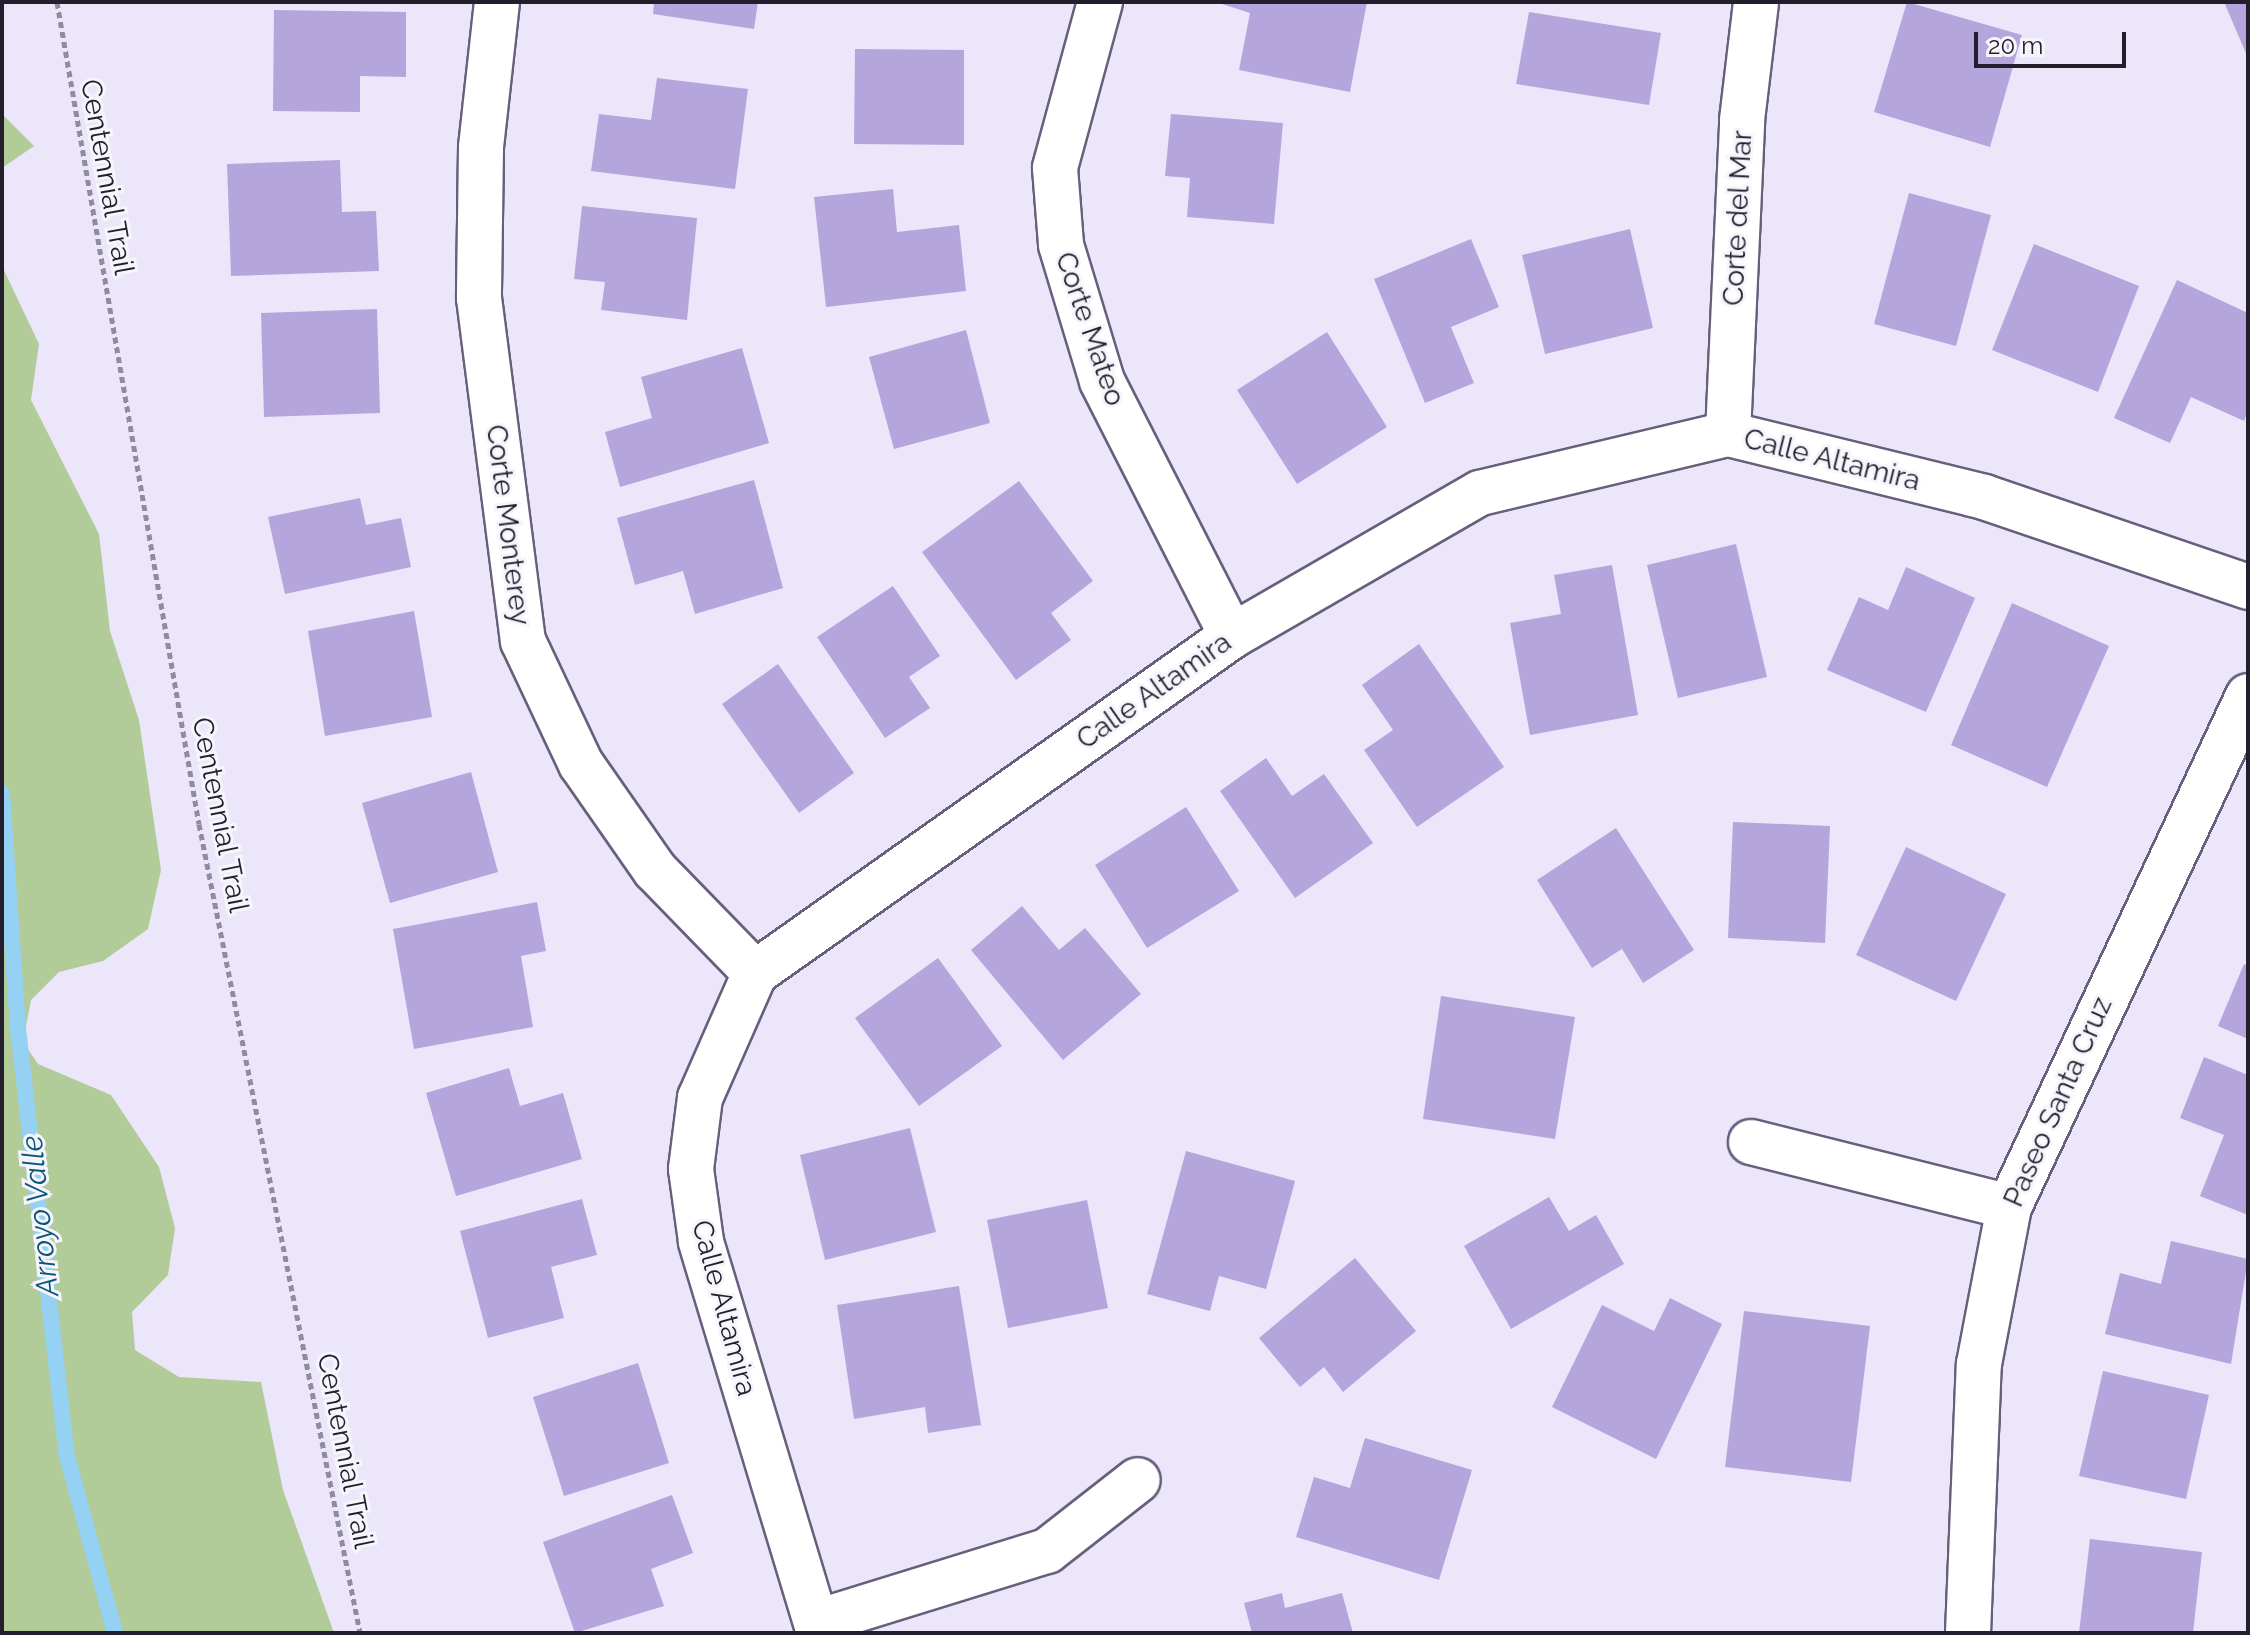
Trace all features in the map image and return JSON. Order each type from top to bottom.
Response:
[{"type":"street","name":"Corte Monterey","points":[[497,2],[481,148],[479,298],[523,641],[597,788],[655,870],[755,973]]},
{"type":"street","name":"Corte Mateo","points":[[1100,2],[1055,168],[1061,245],[1102,381],[1232,636]]},
{"type":"street","name":"Corte del Mar","points":[[1728,434],[1742,120],[1756,2]]},
{"type":"street","name":"Calle Altamira","points":[[818,1628],[701,1241],[691,1169],[700,1098],[755,973],[1232,636],[1480,493],[1728,434],[1984,497],[2248,587]]},
{"type":"street","name":"Paseo Santa Cruz","points":[[1968,1633],[1979,1364],[2009,1207],[2248,696]]},
{"type":"street","points":[[1751,1142],[2009,1207]]},
{"type":"street","points":[[818,1628],[1047,1551],[1138,1480]]},
{"type":"path","name":"Centennial Trail","points":[[57,2],[199,824],[360,1633]]},
{"type":"green space","points":[[2,114],[34,146],[2,168]]},
{"type":"green space","points":[[2,266],[39,344],[31,400],[99,534],[110,631],[139,720],[161,870],[148,929],[103,961],[59,972],[31,1000],[23,1042],[38,1064],[111,1095],[159,1167],[175,1228],[168,1275],[132,1312],[135,1350],[179,1377],[261,1382],[283,1490],[334,1633],[2,1633]]},
{"type":"building","points":[[654,2],[758,2],[754,29],[653,14]]},
{"type":"building","points":[[1216,2],[1367,2],[1350,92],[1239,70],[1250,13]]},
{"type":"building","points":[[1907,2],[2022,35],[1990,147],[1874,112]]},
{"type":"building","points":[[2224,2],[2248,2],[2248,58]]},
{"type":"building","points":[[274,10],[406,12],[406,77],[360,76],[360,112],[273,111]]},
{"type":"building","points":[[1529,12],[1661,33],[1649,105],[1516,84]]},
{"type":"building","points":[[855,49],[964,50],[964,145],[854,144]]},
{"type":"building","points":[[657,78],[748,89],[735,189],[591,171],[599,114],[651,120]]},
{"type":"building","points":[[1171,114],[1283,123],[1274,224],[1187,217],[1190,178],[1165,176]]},
{"type":"building","points":[[340,160],[342,212],[376,211],[379,271],[231,276],[227,164]]},
{"type":"building","points":[[893,189],[897,232],[959,225],[966,291],[826,307],[814,197]]},
{"type":"building","points":[[1909,193],[1991,215],[1956,346],[1874,324]]},
{"type":"building","points":[[582,206],[697,218],[687,320],[601,310],[605,282],[574,279]]},
{"type":"building","points":[[1630,229],[1653,328],[1545,354],[1522,255]]},
{"type":"building","points":[[1471,239],[1499,307],[1451,327],[1474,383],[1425,403],[1374,279]]},
{"type":"building","points":[[2034,244],[2139,286],[2098,392],[1992,350]]},
{"type":"building","points":[[2177,280],[2248,313],[2248,411],[2244,421],[2191,397],[2170,443],[2114,418]]},
{"type":"building","points":[[377,309],[380,413],[264,417],[261,313]]},
{"type":"building","points":[[966,330],[990,423],[894,449],[869,357]]},
{"type":"building","points":[[1327,332],[1387,427],[1297,484],[1237,390]]},
{"type":"building","points":[[742,348],[769,443],[620,487],[605,432],[652,418],[641,377]]},
{"type":"building","points":[[754,480],[783,588],[695,614],[683,571],[635,585],[617,518]]},
{"type":"building","points":[[1019,481],[1093,581],[1051,613],[1071,640],[1016,680],[922,552]]},
{"type":"building","points":[[360,498],[366,525],[401,518],[411,567],[285,594],[268,517]]},
{"type":"building","points":[[1736,544],[1767,677],[1678,698],[1647,565]]},
{"type":"building","points":[[1612,565],[1638,715],[1530,735],[1510,623],[1561,614],[1554,575]]},
{"type":"building","points":[[1906,567],[1975,598],[1926,712],[1827,670],[1859,597],[1888,610]]},
{"type":"building","points":[[893,586],[940,656],[909,677],[930,708],[885,738],[817,637]]},
{"type":"building","points":[[2012,603],[2109,646],[2047,787],[1951,745]]},
{"type":"building","points":[[414,611],[432,717],[325,736],[308,631]]},
{"type":"building","points":[[1419,644],[1504,767],[1417,827],[1364,750],[1393,730],[1362,685]]},
{"type":"building","points":[[778,664],[854,773],[799,813],[722,704]]},
{"type":"building","points":[[1266,758],[1292,796],[1324,774],[1373,843],[1295,898],[1220,791]]},
{"type":"building","points":[[471,772],[498,872],[390,903],[362,803]]},
{"type":"building","points":[[1186,807],[1239,891],[1147,948],[1095,865]]},
{"type":"building","points":[[1733,822],[1830,826],[1825,943],[1728,938]]},
{"type":"building","points":[[1616,828],[1694,950],[1643,983],[1622,949],[1592,968],[1537,880]]},
{"type":"building","points":[[1906,847],[2006,894],[1956,1001],[1856,955]]},
{"type":"building","points":[[537,902],[546,951],[521,956],[533,1027],[414,1049],[393,929]]},
{"type":"building","points":[[1022,906],[1059,950],[1085,928],[1141,994],[1063,1060],[971,950]]},
{"type":"building","points":[[938,958],[1002,1046],[919,1106],[855,1018]]},
{"type":"building","points":[[2244,964],[2248,966],[2248,1039],[2218,1026]]},
{"type":"building","points":[[1441,996],[1575,1017],[1555,1139],[1423,1119]]},
{"type":"building","points":[[2204,1057],[2248,1075],[2248,1215],[2200,1196],[2224,1135],[2180,1118]]},
{"type":"building","points":[[509,1068],[520,1106],[563,1093],[582,1159],[456,1196],[426,1093]]},
{"type":"building","points":[[910,1128],[936,1232],[825,1260],[800,1155]]},
{"type":"building","points":[[1186,1151],[1295,1181],[1266,1289],[1219,1276],[1210,1311],[1147,1294]]},
{"type":"building","points":[[1549,1197],[1569,1231],[1596,1215],[1624,1264],[1511,1329],[1464,1246]]},
{"type":"building","points":[[582,1199],[597,1255],[551,1267],[564,1318],[488,1338],[460,1231]]},
{"type":"building","points":[[1087,1200],[1108,1308],[1008,1328],[987,1220]]},
{"type":"building","points":[[2171,1241],[2248,1259],[2231,1364],[2105,1334],[2120,1273],[2161,1284]]},
{"type":"building","points":[[1355,1258],[1416,1331],[1343,1392],[1324,1367],[1300,1387],[1259,1338]]},
{"type":"building","points":[[959,1286],[981,1425],[928,1433],[925,1407],[854,1419],[837,1305]]},
{"type":"building","points":[[1670,1298],[1722,1324],[1656,1459],[1552,1407],[1602,1305],[1654,1331]]},
{"type":"building","points":[[1744,1311],[1870,1326],[1851,1482],[1725,1467]]},
{"type":"building","points":[[638,1363],[669,1463],[564,1496],[533,1397]]},
{"type":"building","points":[[2103,1371],[2209,1395],[2186,1499],[2079,1476]]},
{"type":"building","points":[[1365,1438],[1472,1470],[1439,1580],[1296,1537],[1314,1477],[1350,1488]]},
{"type":"building","points":[[672,1495],[693,1553],[651,1569],[664,1606],[575,1633],[543,1542]]},
{"type":"building","points":[[2090,1539],[2202,1552],[2193,1633],[2079,1633]]},
{"type":"building","points":[[1282,1593],[1285,1608],[1342,1593],[1353,1633],[1252,1633],[1244,1603]]},
{"type":"waterway","name":"Arroyo Valle","points":[[2,793],[18,1028],[67,1456],[115,1633]]}]
